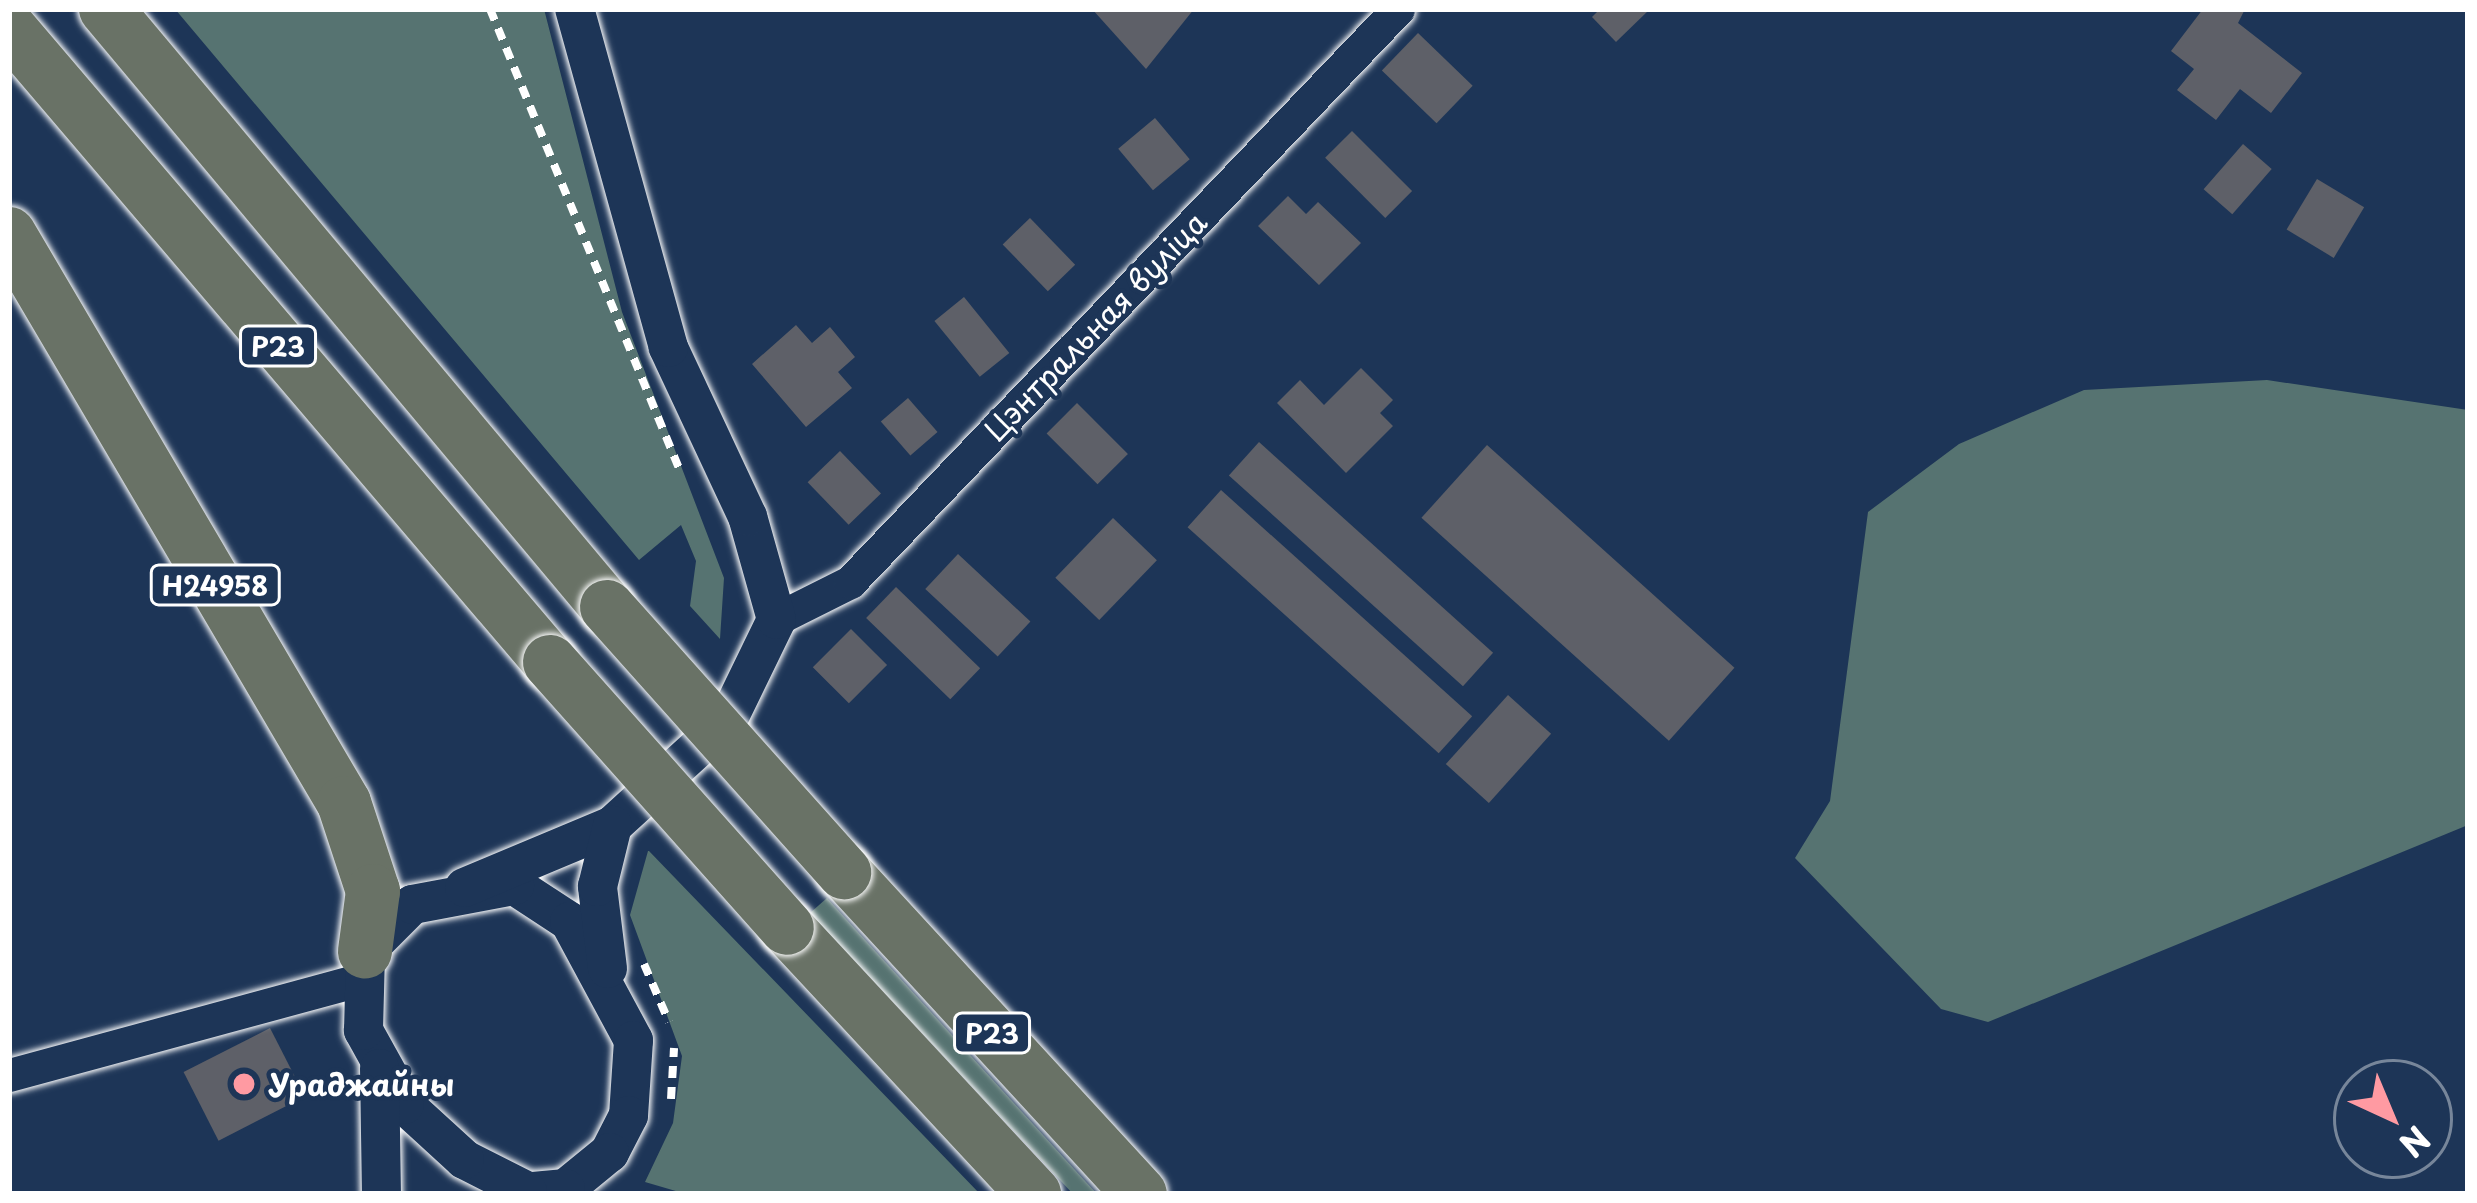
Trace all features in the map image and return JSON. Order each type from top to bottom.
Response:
[{"type":"highway","name":"Р23","points":[[106,9],[607,607],[1140,1194]]},
{"type":"highway","name":"Р23","points":[[9,28],[550,662],[787,928],[1034,1194]]},
{"type":"highway","name":"Н24958","points":[[9,234],[344,803],[373,891],[362,965]]},
{"type":"street","points":[[574,9],[668,347],[746,516],[776,620]]},
{"type":"street","name":"Цэнтральная вуліца","points":[[776,620],[850,582],[1398,9]]},
{"type":"street","name":"Н24958","points":[[381,1194],[379,1068],[362,965],[412,904],[612,825],[727,720],[776,620]]},
{"type":"street","name":"Н24958","points":[[379,1068],[464,1160],[549,1192],[609,1152],[628,1115],[633,1040],[616,996],[597,886],[612,825]]},
{"type":"street","name":"Н24958","points":[[464,887],[514,885],[549,903],[616,996]]},
{"type":"street","points":[[9,1076],[271,1000],[362,965]]},
{"type":"path","points":[[490,9],[648,416],[692,492]]},
{"type":"green space","points":[[175,9],[544,9],[622,312],[724,578],[720,639],[690,606],[696,561],[681,525],[639,560]]},
{"type":"green space","points":[[2267,380],[2468,410],[2468,825],[1988,1022],[1941,1009],[1795,858],[1830,801],[1868,512],[1959,444],[2084,390]]},
{"type":"green space","points":[[648,851],[980,1194],[686,1194],[645,1182],[673,1123],[682,1056],[630,915]]},
{"type":"green space","points":[[827,898],[1097,1194],[1073,1194],[810,913]]},
{"type":"building","points":[[1092,9],[1194,9],[1146,69]]},
{"type":"building","points":[[1600,9],[1650,9],[1616,42],[1592,17]]},
{"type":"building","points":[[2203,9],[2245,9],[2238,23],[2302,73],[2271,113],[2240,89],[2216,120],[2177,90],[2194,69],[2171,51]]},
{"type":"building","points":[[1418,33],[1473,86],[1437,123],[1382,70]]},
{"type":"building","points":[[1155,118],[1190,159],[1153,190],[1118,149]]},
{"type":"building","points":[[1352,131],[1412,191],[1385,218],[1325,158]]},
{"type":"building","points":[[2243,144],[2272,169],[2232,214],[2204,189]]},
{"type":"building","points":[[2317,179],[2364,207],[2334,258],[2287,230]]},
{"type":"building","points":[[1288,196],[1306,214],[1318,202],[1361,243],[1319,285],[1258,226]]},
{"type":"building","points":[[1030,218],[1075,265],[1048,291],[1003,244]]},
{"type":"building","points":[[964,297],[1009,353],[980,377],[934,321]]},
{"type":"building","points":[[796,325],[812,343],[830,327],[855,357],[838,372],[852,388],[806,427],[752,364]]},
{"type":"building","points":[[1361,368],[1393,400],[1380,413],[1393,426],[1346,473],[1277,403],[1300,380],[1324,405]]},
{"type":"building","points":[[908,398],[938,432],[910,456],[881,422]]},
{"type":"building","points":[[1077,403],[1128,454],[1098,484],[1047,433]]},
{"type":"building","points":[[1259,442],[1493,653],[1463,686],[1229,475]]},
{"type":"building","points":[[1487,445],[1734,668],[1669,741],[1421,518]]},
{"type":"building","points":[[840,451],[881,493],[849,525],[808,482]]},
{"type":"building","points":[[1221,490],[1472,716],[1439,753],[1188,527]]},
{"type":"building","points":[[1113,518],[1157,560],[1099,620],[1055,578]]},
{"type":"building","points":[[958,554],[1030,622],[998,657],[925,589]]},
{"type":"building","points":[[896,587],[980,668],[950,699],[866,618]]},
{"type":"building","points":[[851,629],[887,665],[849,703],[813,667]]},
{"type":"building","points":[[1508,695],[1551,734],[1489,803],[1446,764]]},
{"type":"building","name":"Ураджайны","points":[[270,1028],[305,1097],[219,1141],[184,1072]]},
{"type":"place","name":"Ураджайны","points":[[244,1084]]}]
